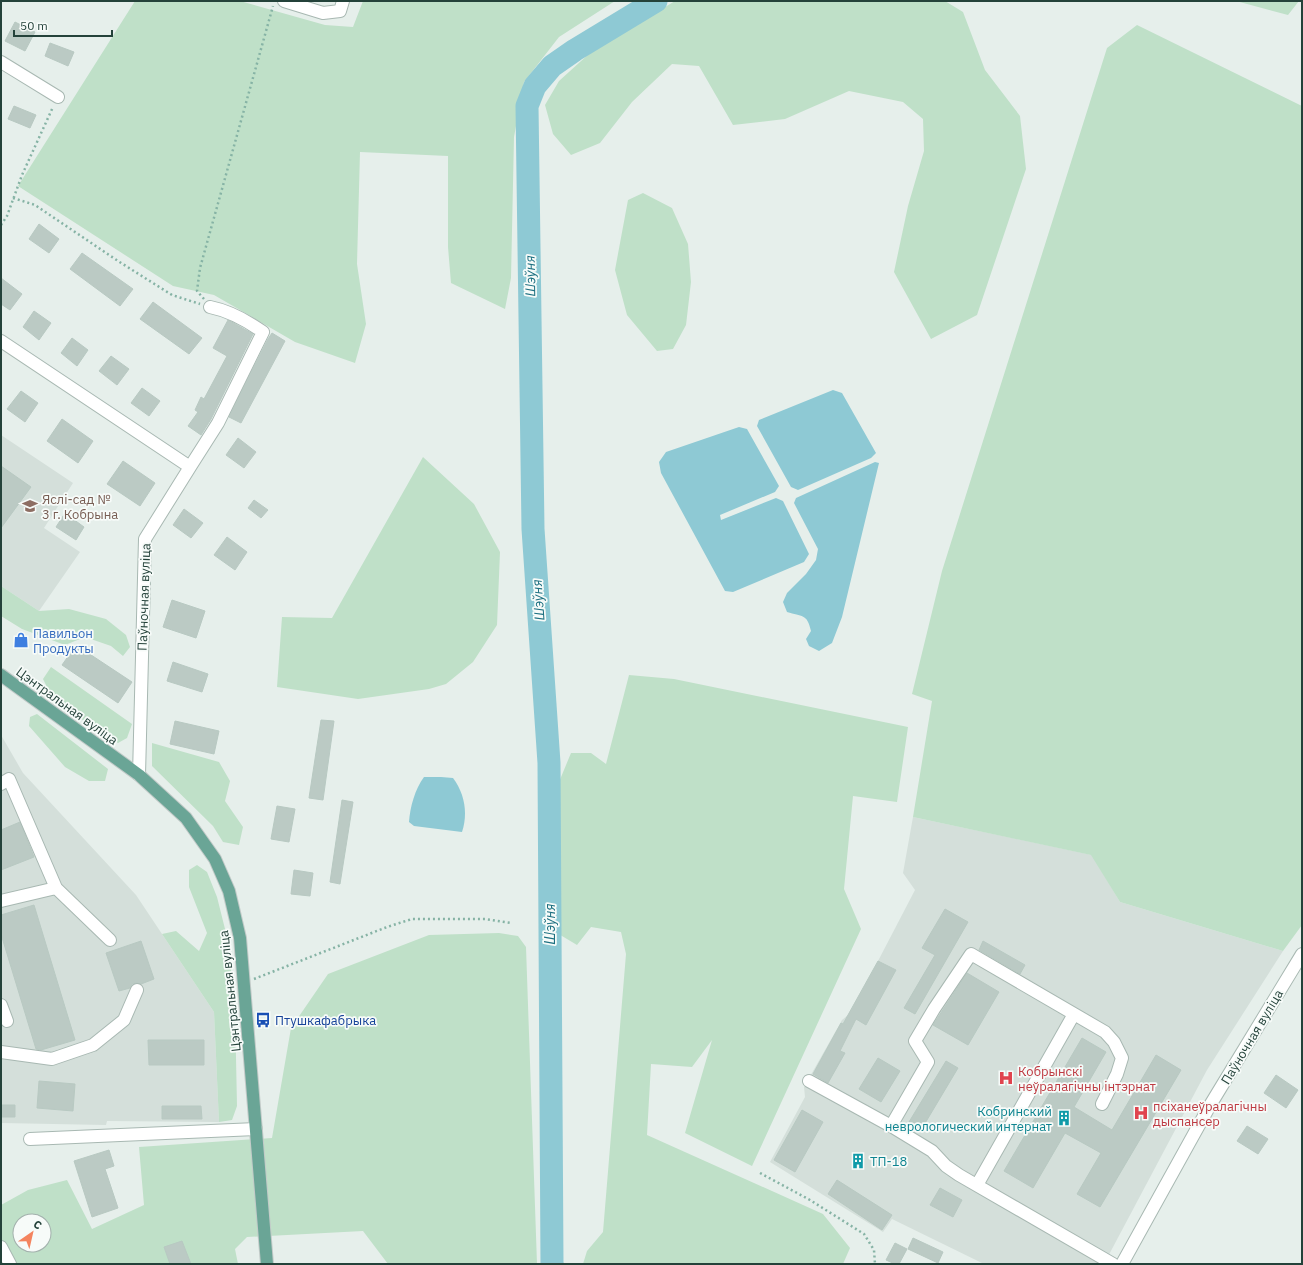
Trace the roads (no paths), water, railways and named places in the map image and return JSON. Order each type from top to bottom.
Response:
[{"type":"main road","name":"Цэнтральная вуліца","points":[[1,675],[139,775],[186,818],[215,859],[229,891],[240,938],[267,1264]]},
{"type":"street","points":[[284,1],[323,12],[340,11],[344,1]]},
{"type":"street","points":[[1,62],[58,97]]},
{"type":"street","name":"Паўночная вуліца","points":[[139,775],[144,539],[218,423],[263,332],[247,321],[224,310],[210,307]]},
{"type":"street","points":[[1,341],[190,467]]},
{"type":"street","points":[[1,784],[9,779],[56,888],[110,940]]},
{"type":"street","points":[[1,901],[56,888]]},
{"type":"street","points":[[891,1126],[928,1062],[915,1041],[938,1002],[971,954],[1105,1032],[1114,1042],[1122,1058],[1118,1074],[1102,1104]]},
{"type":"street","name":"Паўночная вуліца","points":[[1122,1264],[1209,1107],[1302,956]]},
{"type":"street","points":[[1,1052],[52,1059],[93,1045],[124,1020],[137,990]]},
{"type":"street","points":[[1,1006],[7,1021]]},
{"type":"street","points":[[977,1185],[1074,1014]]},
{"type":"street","points":[[809,1082],[891,1126],[932,1151],[946,1166],[1113,1264]]},
{"type":"street","points":[[30,1138],[256,1129]]},
{"type":"street","points":[[1,1247],[10,1264]]},
{"type":"water","points":[[833,390],[842,393],[876,453],[871,458],[798,490],[791,487],[757,426],[759,420]]},
{"type":"water","points":[[739,427],[747,429],[779,486],[775,492],[720,515],[721,520],[776,498],[783,501],[809,554],[804,562],[733,592],[725,591],[661,473],[659,462],[666,452]]},
{"type":"water","points":[[875,462],[879,463],[842,617],[832,643],[819,651],[809,646],[806,639],[811,631],[806,618],[787,612],[783,602],[787,593],[806,574],[816,560],[818,549],[794,503],[796,498]]},
{"type":"water","points":[[424,777],[453,778],[463,797],[465,818],[462,832],[414,826],[409,822],[410,810],[414,798]]},
{"type":"waterway","name":"Шэўня","points":[[552,1264],[549,763],[533,529],[527,106],[535,86],[552,66],[575,50],[656,1]]},
{"type":"waterway","points":[[552,1261],[562,1264]]},
{"type":"place","name":"Яслі-сад № 3 г. Кобрына","points":[[30,506]]},
{"type":"place","name":"Павильон Продукты","points":[[21,640]]},
{"type":"place","name":"Птушкафабрыка","points":[[263,1020]]},
{"type":"place","name":"Кобрынскі неўралагічны інтэрнат","points":[[1006,1078]]},
{"type":"place","name":"псіханеўралагічны дыспансер","points":[[1141,1113]]},
{"type":"place","name":"Кобринский неврологический интернат","points":[[1064,1118]]},
{"type":"place","name":"ТП-18","points":[[858,1161]]}]
